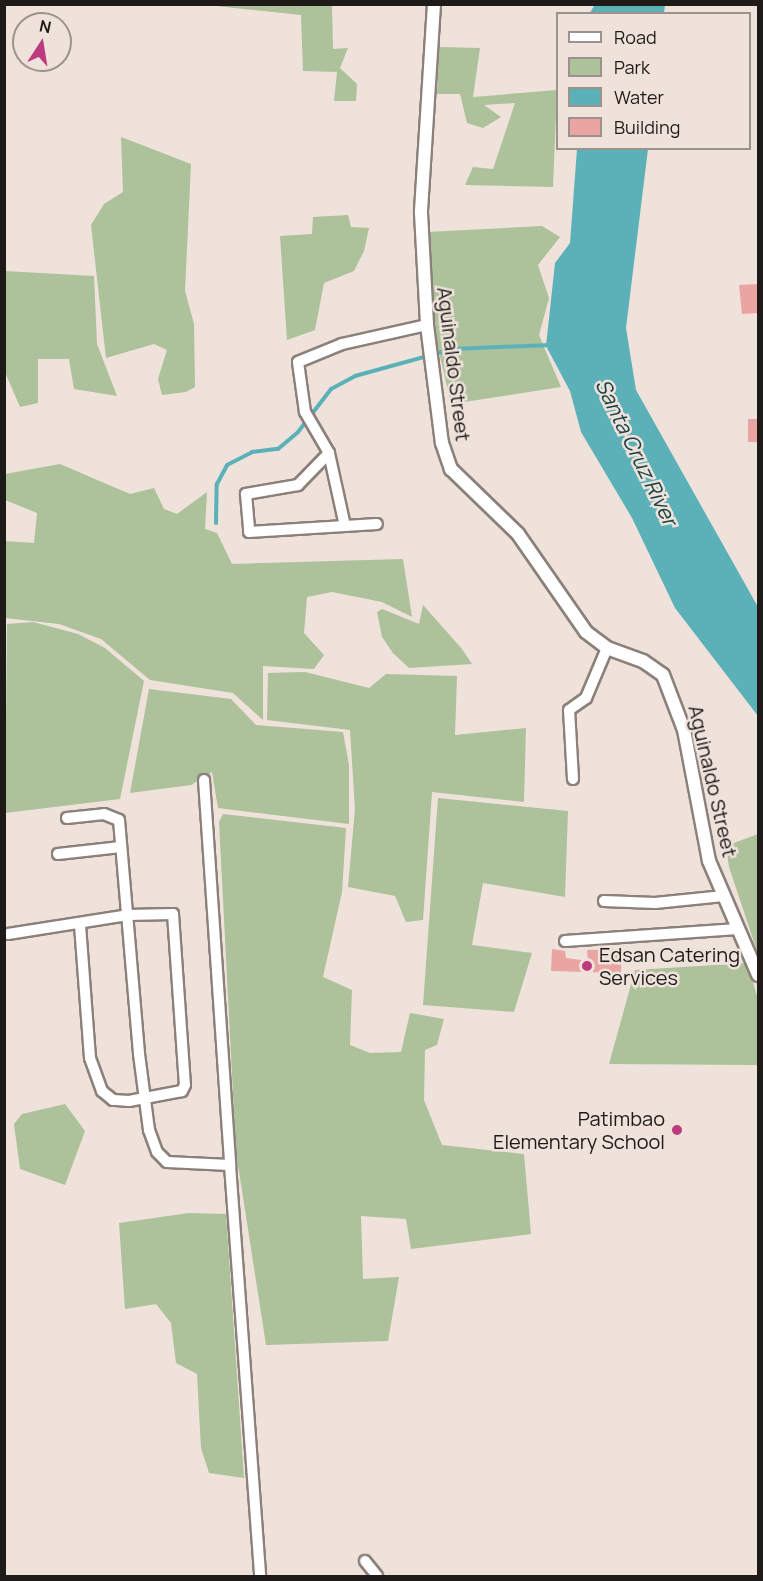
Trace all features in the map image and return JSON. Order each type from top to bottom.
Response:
[{"type":"street","name":"Aguinaldo Street","points":[[434,4],[421,213],[427,325],[442,443],[451,469],[518,534],[572,616],[607,648],[643,661],[663,675],[673,692],[709,861],[759,975]]},
{"type":"street","points":[[345,526],[329,453],[310,422],[298,362],[342,344],[427,325]]},
{"type":"street","points":[[329,453],[298,485],[246,494],[249,532],[377,524]]},
{"type":"street","points":[[573,779],[569,710],[586,698],[607,648]]},
{"type":"street","points":[[204,780],[260,1576]]},
{"type":"street","points":[[67,818],[114,815],[120,820],[149,1130],[167,1162],[230,1165]]},
{"type":"street","points":[[58,854],[121,848]]},
{"type":"street","points":[[604,901],[655,903],[724,896]]},
{"type":"street","points":[[8,934],[80,925],[128,915],[173,914],[186,1085],[169,1097],[146,1101],[113,1100],[94,1075],[80,925]]},
{"type":"street","points":[[565,941],[738,929]]},
{"type":"street","points":[[365,1561],[377,1576]]},
{"type":"green space","points":[[206,5],[332,5],[333,49],[348,48],[340,68],[357,84],[356,101],[334,101],[337,72],[303,71],[301,15]]},
{"type":"green space","points":[[439,47],[480,48],[473,97],[556,90],[553,187],[465,185],[473,167],[493,169],[515,103],[484,105],[501,117],[483,128],[467,123],[460,94],[437,94]]},
{"type":"green space","points":[[121,137],[191,164],[185,291],[194,324],[195,387],[186,392],[162,395],[158,379],[167,350],[154,344],[106,358],[91,225],[104,204],[123,192]]},
{"type":"green space","points":[[348,215],[351,227],[369,228],[364,251],[354,271],[324,283],[315,330],[287,340],[280,236],[312,234],[313,217]]},
{"type":"green space","points":[[542,226],[560,237],[538,265],[549,298],[539,335],[561,387],[451,404],[437,343],[427,232]]},
{"type":"green space","points":[[5,271],[94,276],[97,344],[117,396],[74,389],[69,359],[38,359],[38,403],[20,407],[5,372]]},
{"type":"green space","points":[[60,464],[130,494],[154,488],[164,509],[177,514],[207,492],[205,529],[217,533],[232,564],[403,559],[412,617],[382,602],[332,592],[307,597],[304,633],[324,655],[314,669],[263,666],[263,720],[233,693],[150,680],[101,639],[59,624],[5,618],[5,541],[34,543],[37,513],[5,500],[5,474]]},
{"type":"green space","points":[[423,605],[462,649],[472,664],[409,668],[393,653],[382,637],[377,612],[382,609],[419,624]]},
{"type":"green space","points":[[33,622],[78,634],[105,648],[144,681],[120,799],[5,813],[7,624]]},
{"type":"green space","points":[[305,672],[369,688],[386,674],[457,676],[455,735],[526,728],[524,802],[432,792],[423,920],[406,922],[395,896],[348,887],[355,809],[350,730],[267,720],[268,673]]},
{"type":"green space","points":[[149,689],[231,699],[256,725],[343,732],[349,765],[349,824],[218,808],[212,772],[191,785],[130,793]]},
{"type":"green space","points":[[438,798],[568,811],[565,897],[483,883],[472,945],[532,953],[514,1012],[423,1005]]},
{"type":"green space","points":[[223,814],[346,828],[342,892],[323,977],[352,990],[350,1045],[370,1053],[401,1052],[410,1013],[444,1019],[437,1045],[425,1050],[424,1100],[442,1145],[524,1154],[531,1234],[411,1249],[406,1219],[361,1216],[363,1279],[399,1277],[388,1341],[266,1345],[236,1152],[219,822]]},
{"type":"green space","points":[[758,834],[758,954],[729,867],[726,846]]},
{"type":"green space","points":[[747,963],[758,999],[758,1065],[609,1064],[635,970]]},
{"type":"green space","points":[[65,1104],[85,1131],[65,1185],[20,1169],[14,1124],[22,1114]]},
{"type":"green space","points":[[189,1213],[226,1214],[244,1478],[209,1473],[201,1448],[197,1374],[176,1363],[171,1323],[156,1304],[125,1309],[119,1223]]},
{"type":"water","points":[[595,4],[665,4],[664,12],[591,12]]},
{"type":"water","name":"Santa Cruz River","points":[[577,150],[648,150],[626,328],[636,390],[758,607],[758,716],[675,608],[632,518],[581,432],[570,391],[546,346],[555,263],[570,243]]},
{"type":"building","points":[[759,284],[759,313],[742,314],[739,285]]},
{"type":"building","points":[[748,419],[758,419],[758,442],[748,442]]},
{"type":"building","name":"Edsan Catering Services","points":[[552,949],[565,951],[566,958],[588,961],[587,950],[622,949],[621,973],[551,971]]},
{"type":"waterway","points":[[216,523],[217,484],[227,465],[252,452],[278,449],[298,432],[331,389],[355,376],[453,349],[550,345]]},
{"type":"place","name":"Edsan Catering Services","points":[[587,966]]},
{"type":"place","name":"Patimbao Elementary School","points":[[677,1130]]}]
